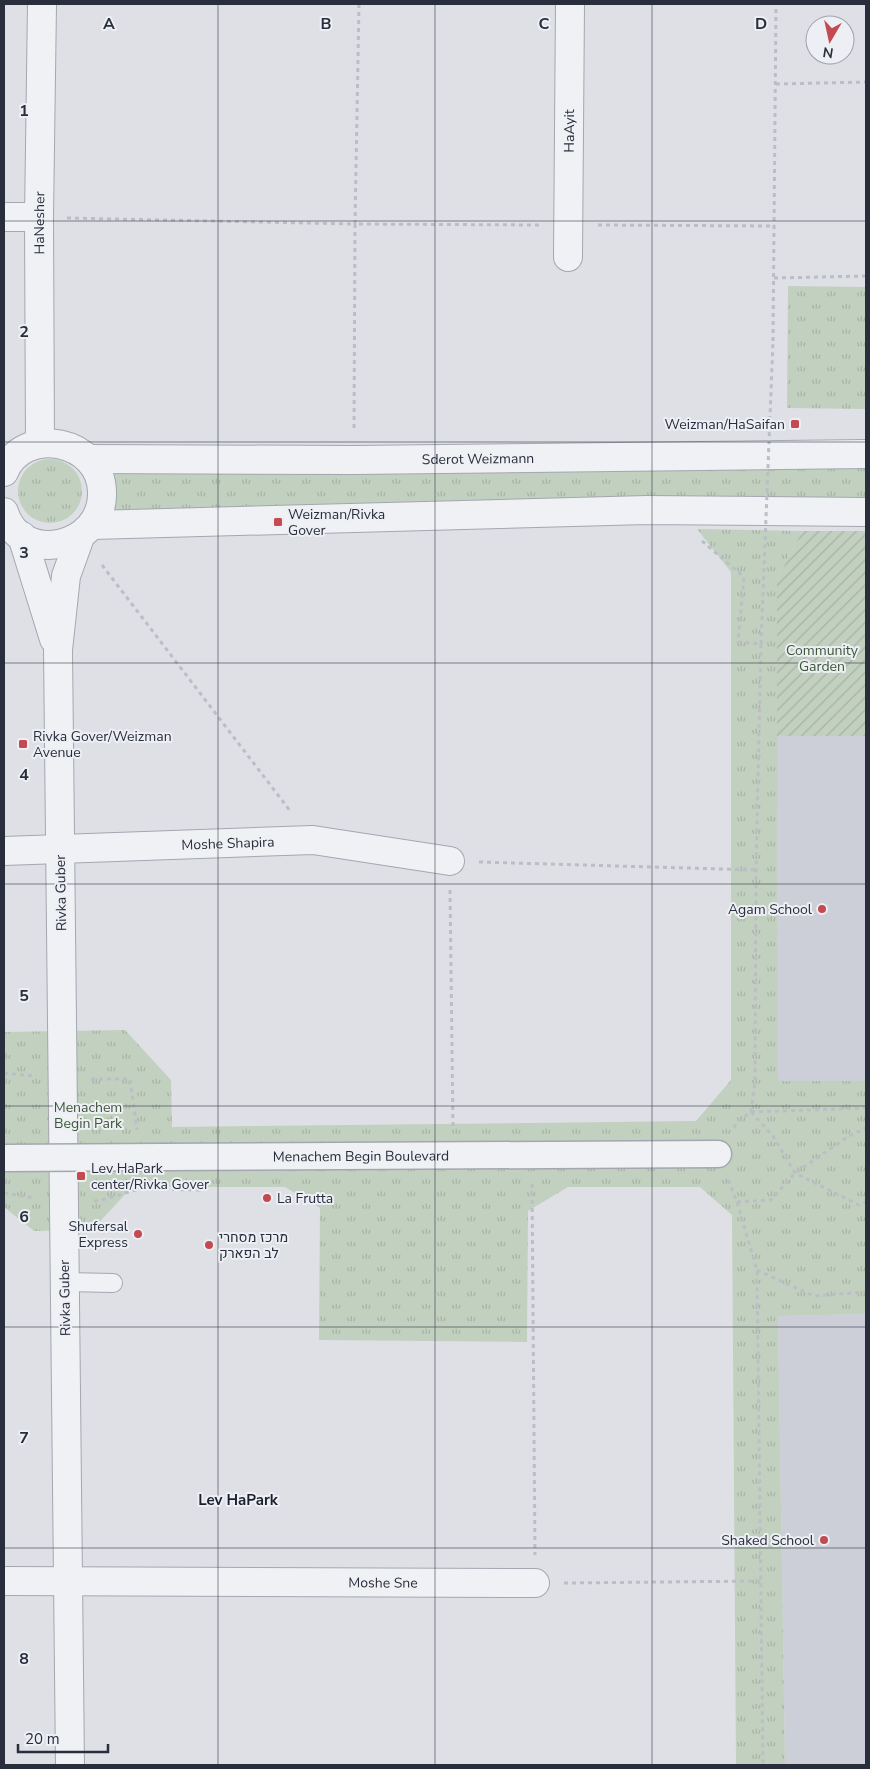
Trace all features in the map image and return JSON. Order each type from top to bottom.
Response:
[{"type":"street","name":"HaNesher","points":[[23,448],[39,217],[42,4]]},
{"type":"street","name":"HaAyit","points":[[568,257],[570,4]]},
{"type":"street","points":[[4,217],[39,217]]},
{"type":"street","points":[[4,472],[23,448],[58,443],[74,448],[89,459]]},
{"type":"street","name":"Sderot Weizmann","points":[[89,459],[354,460],[866,454]]},
{"type":"street","name":"Rivka Guber","points":[[70,1765],[58,650],[66,576],[86,531],[100,509],[102,491],[98,474],[89,459]]},
{"type":"street","points":[[9,523],[29,541],[46,545],[63,544],[86,531],[647,510],[866,512]]},
{"type":"street","name":"Rivka Guber","points":[[9,523],[58,650]]},
{"type":"street","name":"Moshe Shapira","points":[[4,851],[313,840],[450,861]]},
{"type":"street","name":"Menachem Begin Boulevard","points":[[4,1158],[718,1154]]},
{"type":"street","name":"Moshe Sne","points":[[4,1580],[535,1583]]},
{"type":"lane","points":[[65,1282],[113,1283]]},
{"type":"path","points":[[354,460],[355,224],[359,4]]},
{"type":"path","points":[[751,1112],[755,1083],[756,870],[761,644],[773,340],[776,4]]},
{"type":"path","points":[[776,84],[866,82]]},
{"type":"path","points":[[39,217],[355,224]]},
{"type":"path","points":[[774,278],[866,276]]},
{"type":"path","points":[[86,531],[313,840]]},
{"type":"path","points":[[701,539],[744,577],[738,642],[761,644]]},
{"type":"path","points":[[453,1155],[450,861],[756,870]]},
{"type":"path","points":[[4,1073],[63,1079],[130,1079],[136,1129],[145,1131]]},
{"type":"path","points":[[718,1154],[738,1122],[751,1112],[866,1108]]},
{"type":"path","points":[[751,1112],[773,1136],[795,1173],[859,1204],[866,1202]]},
{"type":"path","points":[[763,1765],[756,1270],[737,1202],[771,1200],[795,1173],[849,1136],[866,1128]]},
{"type":"path","points":[[532,1156],[535,1583],[761,1582]]},
{"type":"path","points":[[4,1193],[64,1203],[102,1200],[139,1189],[201,1190]]},
{"type":"path","points":[[756,1270],[814,1296],[866,1292]]},
{"type":"shaded area","name":"Agam School","points":[[777,736],[866,736],[866,1081],[778,1081]]},
{"type":"shaded area","name":"Shaked School","points":[[866,1314],[866,1765],[785,1765],[778,1316]]},
{"type":"green space","points":[[788,286],[866,287],[866,409],[787,408]]},
{"type":"green space","points":[[50,459],[68,465],[76,473],[82,491],[76,509],[68,517],[50,523],[32,517],[24,509],[18,491],[24,473],[32,465]]},
{"type":"green space","points":[[866,467],[866,503],[107,515],[109,471]]},
{"type":"green space","name":"Menachem Begin Park","points":[[697,529],[802,531],[777,580],[778,1081],[866,1081],[866,1314],[778,1316],[785,1765],[736,1765],[732,1215],[700,1187],[568,1187],[528,1211],[527,1342],[319,1340],[320,1208],[285,1187],[132,1187],[92,1230],[34,1231],[4,1207],[4,1032],[125,1030],[171,1080],[172,1127],[696,1121],[731,1080],[731,572]]},
{"type":"green space","name":"Community Garden","points":[[802,531],[866,531],[866,736],[777,736],[777,580]]},
{"type":"place","name":"Weizman/HaSaifan","points":[[795,424]]},
{"type":"place","name":"Weizman/Rivka Gover","points":[[278,522]]},
{"type":"place","name":"Rivka Gover/Weizman Avenue","points":[[23,744]]},
{"type":"place","name":"Agam School","points":[[822,909]]},
{"type":"place","name":"Lev HaPark center/Rivka Gover","points":[[81,1176]]},
{"type":"place","name":"La Frutta","points":[[267,1198]]},
{"type":"place","name":"Shufersal Express","points":[[138,1234]]},
{"type":"place","name":"מרכז מסחרי לב הפארק","points":[[209,1245]]},
{"type":"place","name":"Shaked School","points":[[824,1540]]},
{"type":"district","name":"Lev HaPark","points":[[238,1500]]}]
